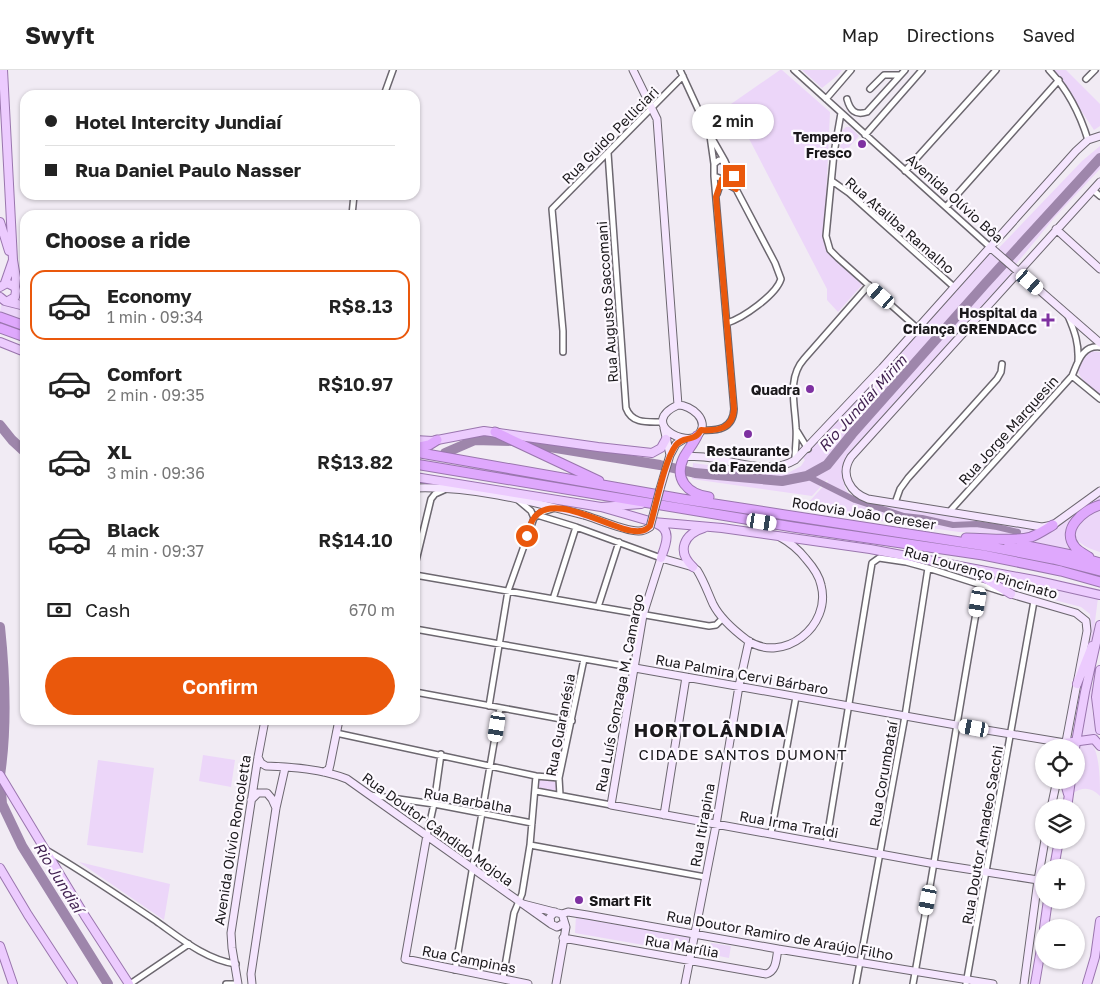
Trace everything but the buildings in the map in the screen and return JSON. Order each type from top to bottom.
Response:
[{"type":"highway","points":[[0,317],[20,324]]},
{"type":"highway","points":[[0,328],[20,336]]},
{"type":"highway","points":[[699,433],[684,459],[681,476],[682,482],[686,487],[697,495],[739,503],[780,514]]},
{"type":"highway","points":[[499,434],[608,486]]},
{"type":"highway","points":[[420,450],[437,440]]},
{"type":"highway","name":"Rodovia João Cereser","points":[[420,452],[608,486],[939,538],[1053,559],[1100,571]]},
{"type":"highway","name":"Rodovia João Cereser","points":[[420,465],[793,527],[982,556],[1061,571],[1100,582]]},
{"type":"highway","points":[[1099,562],[1074,547],[1070,537],[1072,526],[1079,517],[1100,505]]},
{"type":"highway","points":[[939,538],[1030,537],[1041,533],[1053,525]]},
{"type":"highway","points":[[988,538],[1099,562]]},
{"type":"main road","points":[[2,285],[12,260],[3,70]]},
{"type":"main road","points":[[3,206],[10,199]]},
{"type":"main road","points":[[0,222],[16,278],[15,297],[8,301]]},
{"type":"main road","points":[[2,285],[10,283],[20,292]]},
{"type":"main road","points":[[0,297],[20,305]]},
{"type":"main road","points":[[0,342],[20,350]]},
{"type":"main road","points":[[420,440],[437,440],[484,431],[592,447],[652,453],[661,448],[666,439]]},
{"type":"main road","points":[[420,478],[601,507],[653,522],[661,525],[668,535],[661,558]]},
{"type":"main road","points":[[601,507],[650,503]]},
{"type":"main road","points":[[653,522],[707,527],[870,549],[965,566],[1100,595]]},
{"type":"main road","points":[[693,567],[683,554],[686,542],[691,534],[707,527]]},
{"type":"main road","points":[[965,566],[1011,594]]},
{"type":"main road","points":[[1077,684],[1100,626]]},
{"type":"main road","points":[[1077,739],[1100,626]]},
{"type":"main road","points":[[1100,670],[1096,697],[1100,730]]},
{"type":"main road","points":[[1085,742],[1094,739],[1100,746]]},
{"type":"main road","points":[[0,775],[130,984]]},
{"type":"main road","points":[[1067,789],[1069,796]]},
{"type":"main road","points":[[1068,799],[1070,789]]},
{"type":"main road","points":[[0,868],[73,984]]},
{"type":"main road","points":[[0,877],[17,906],[28,915]]},
{"type":"main road","points":[[1090,984],[1100,921]]},
{"type":"main road","points":[[0,946],[13,984]]},
{"type":"main road","points":[[1037,982],[1039,969]]},
{"type":"main road","points":[[1086,984],[1092,970]]},
{"type":"street","points":[[386,90],[393,70]]},
{"type":"street","points":[[632,70],[658,119],[678,405]]},
{"type":"street","points":[[680,70],[709,133],[736,181],[736,189],[775,263],[781,279],[777,288],[755,306],[740,318],[727,323]]},
{"type":"street","name":"Avenida Olívio Bôa","points":[[794,70],[1100,345]]},
{"type":"street","points":[[826,99],[851,70]]},
{"type":"street","points":[[847,99],[849,108],[852,111],[863,114],[867,112],[905,70]]},
{"type":"street","points":[[866,135],[921,70]]},
{"type":"street","points":[[905,171],[996,70]]},
{"type":"street","points":[[1049,70],[1058,80],[1077,111],[1088,140]]},
{"type":"street","points":[[1086,79],[1095,70]]},
{"type":"street","points":[[870,89],[884,75],[900,75]]},
{"type":"street","name":"Rua Guido Pelliciari","points":[[563,352],[564,331],[552,210],[684,76]]},
{"type":"street","points":[[946,207],[1058,80]]},
{"type":"street","points":[[841,113],[835,144],[827,243],[830,250],[838,258],[917,328]]},
{"type":"street","points":[[420,488],[439,487],[518,499],[584,514],[638,532],[650,526],[670,457],[676,444],[699,433],[723,428],[730,423],[734,414],[714,164],[709,133]]},
{"type":"street","points":[[684,459],[704,457],[771,467],[788,465],[795,460],[808,449],[1088,140],[1100,136]]},
{"type":"street","name":"Rua Augusto Saccomani","points":[[608,153],[626,408],[628,413],[636,420],[663,425]]},
{"type":"street","points":[[714,164],[717,160],[724,161]]},
{"type":"street","points":[[716,197],[727,168]]},
{"type":"street","points":[[714,176],[724,178],[729,185],[736,189]]},
{"type":"street","name":"Rua Ataliba Ramalho","points":[[832,180],[954,287]]},
{"type":"street","points":[[1100,182],[851,458],[847,465],[846,477],[852,489],[868,499],[950,511],[1030,526],[1053,525],[1100,491]]},
{"type":"street","points":[[1093,190],[1100,196]]},
{"type":"street","points":[[1056,229],[1100,269]]},
{"type":"street","points":[[795,460],[797,430],[794,401],[795,372],[804,359],[869,286]]},
{"type":"street","name":"Rua Jorge Marquesin","points":[[1068,316],[1076,335],[1078,361]]},
{"type":"street","name":"Rua Jorge Marquesin","points":[[950,511],[1072,376],[1082,354],[1091,346],[1100,345]]},
{"type":"street","points":[[895,503],[900,489],[908,478],[998,379],[1002,364]]},
{"type":"street","points":[[1072,376],[1100,399]]},
{"type":"street","points":[[670,457],[662,418],[666,412],[678,405],[691,408],[697,413],[702,423],[699,433]]},
{"type":"street","points":[[663,425],[684,439]]},
{"type":"street","points":[[797,430],[808,449]]},
{"type":"street","points":[[691,446],[704,457]]},
{"type":"street","points":[[420,544],[431,499],[435,494],[447,489]]},
{"type":"street","points":[[518,499],[535,517],[576,527],[661,558],[693,567],[701,576],[714,606],[723,618],[749,641],[763,647],[784,647],[801,639],[818,619],[822,604],[822,586],[817,574],[803,555],[789,542],[778,536]]},
{"type":"street","points":[[489,706],[508,591],[535,517],[557,508]]},
{"type":"street","points":[[553,599],[576,527]]},
{"type":"street","points":[[598,607],[619,542]]},
{"type":"street","name":"Rua Luís Gonzaga M. Camargo","points":[[611,805],[643,615],[661,558]]},
{"type":"street","name":"Rua Lourenço Pincinato","points":[[849,706],[871,567],[875,560],[879,558],[928,568],[1076,613],[1086,621],[1087,631],[1077,684]]},
{"type":"street","name":"Rua Corumbataí","points":[[856,984],[905,716],[928,568]]},
{"type":"street","points":[[420,576],[709,626],[716,625],[723,618]]},
{"type":"street","points":[[913,984],[935,864],[956,725],[981,585]]},
{"type":"street","name":"Rua Doutor Amadeo Sacchi","points":[[967,982],[1034,601]]},
{"type":"street","name":"Rua Palmira Cervi Bárbaro","points":[[420,630],[1035,739]]},
{"type":"street","name":"Rua Itirapina","points":[[685,984],[716,825],[738,686],[749,641]]},
{"type":"street","name":"Rua Guaranésia","points":[[560,795],[559,778],[584,659]]},
{"type":"street","points":[[664,814],[686,677]]},
{"type":"street","points":[[1066,739],[1077,684]]},
{"type":"street","points":[[420,693],[572,721]]},
{"type":"street","points":[[771,833],[796,697]]},
{"type":"street","points":[[826,844],[849,706]]},
{"type":"street","points":[[455,970],[500,708]]},
{"type":"street","name":"Avenida Olívio Roncoletta","points":[[237,984],[236,964],[230,933],[264,725]]},
{"type":"street","points":[[324,772],[329,769],[338,725]]},
{"type":"street","points":[[336,733],[441,754],[536,776],[559,778]]},
{"type":"street","points":[[427,835],[434,804],[441,754]]},
{"type":"street","name":"Rua Doutor Cândido Mojola","points":[[258,757],[261,763],[266,766],[301,768],[347,779],[553,925],[563,938]]},
{"type":"street","name":"Rua Doutor Cândido Mojola","points":[[330,765],[331,769],[339,776]]},
{"type":"street","points":[[252,984],[251,974],[276,808],[285,768]]},
{"type":"street","points":[[503,978],[514,913],[520,903],[522,894],[530,845],[536,776]]},
{"type":"street","name":"Rua Irma Traldi","points":[[536,792],[935,864],[1035,880]]},
{"type":"street","points":[[251,800],[258,793],[267,793],[276,808]]},
{"type":"street","name":"Rua Barbalha","points":[[370,795],[434,804],[532,823]]},
{"type":"street","name":"Rua Campinas","points":[[427,835],[405,959],[528,984]]},
{"type":"street","points":[[530,845],[705,877]]},
{"type":"street","points":[[46,850],[189,944],[218,960],[236,964]]},
{"type":"street","points":[[1024,984],[1035,902]]},
{"type":"street","name":"Rua Doutor Cândido Mojola","points":[[520,903],[559,913]]},
{"type":"street","name":"Rua Doutor Ramiro de Araújo Filho","points":[[559,913],[568,912],[587,915],[778,949],[860,961],[967,982],[993,984]]},
{"type":"street","points":[[556,984],[566,927],[565,920],[559,913],[550,917],[553,925],[559,927],[564,923]]},
{"type":"street","name":"Rua Marília","points":[[563,938],[766,974],[774,968],[778,949]]},
{"type":"street","points":[[130,984],[189,944]]},
{"type":"street","points":[[251,974],[252,980],[256,984]]},
{"type":"street","points":[[226,984],[237,984]]},
{"type":"shaded area","points":[[780,70],[830,112],[824,245],[862,285],[838,312],[827,300],[827,289],[731,104]]},
{"type":"shaded area","points":[[802,70],[842,70],[822,88]]},
{"type":"shaded area","points":[[1054,70],[1066,70],[1100,104],[1100,126],[1094,130]]},
{"type":"shaded area","points":[[846,127],[850,127],[859,136],[844,153],[840,149],[842,131]]},
{"type":"shaded area","points":[[1100,146],[1100,169],[1054,218],[1013,268],[1016,271],[845,465],[845,488],[852,496],[864,501],[1038,530],[1027,535],[959,532],[867,519],[838,513],[808,503],[827,480],[812,496],[692,479],[693,463],[773,474],[788,473],[801,466],[805,460],[802,457],[991,248],[995,252],[1082,161]]},
{"type":"shaded area","points":[[1,305],[20,308],[20,319],[0,313]]},
{"type":"shaded area","points":[[1091,351],[1100,352],[1100,395],[1079,374],[1079,364]]},
{"type":"shaded area","points":[[1100,495],[1100,502],[1084,510],[1070,525],[1068,541],[1070,551],[1028,541]]},
{"type":"shaded area","points":[[1100,505],[1100,552],[1082,544],[1074,533],[1079,522]]},
{"type":"shaded area","points":[[985,570],[1098,598],[1093,637],[1084,656],[1091,629],[1090,614],[1081,607],[1009,588]]},
{"type":"shaded area","points":[[1092,679],[1092,710],[1098,739],[1091,735],[1080,736]]},
{"type":"shaded area","points":[[1090,742],[1098,759],[1100,796],[1087,789],[1073,793],[1074,789],[1085,789],[1085,743]]},
{"type":"shaded area","points":[[203,755],[235,760],[231,787],[199,781]]},
{"type":"shaded area","points":[[98,760],[154,768],[143,853],[87,845]]},
{"type":"shaded area","points":[[540,778],[554,780],[557,784],[557,789],[553,791],[539,789],[536,785]]},
{"type":"shaded area","points":[[79,862],[170,884],[164,920]]},
{"type":"shaded area","points":[[576,916],[690,937],[689,953],[575,933]]},
{"type":"shaded area","points":[[711,943],[731,946],[729,958],[709,954]]},
{"type":"waterway","name":"Rio Jundiaí Mirim","points":[[445,453],[475,440],[513,441],[660,465],[695,473],[782,481],[807,476],[827,465],[852,434],[985,284],[1100,158]]},
{"type":"waterway","name":"Rio Jundiaí Mirim","points":[[0,425],[20,447]]},
{"type":"waterway","points":[[807,476],[855,500],[904,516],[953,525],[976,524],[1018,532]]},
{"type":"waterway","name":"Rio Jundiaí","points":[[0,627],[4,701],[4,739],[0,775]]},
{"type":"waterway","name":"Rio Jundiaí","points":[[0,702],[3,699]]},
{"type":"waterway","name":"Rio Jundiaí","points":[[0,779],[2,804],[22,846],[108,984]]},
{"type":"place","name":"Tempero Fresco","points":[[862,144]]},
{"type":"place","name":"Hospital da Criança GRENDACC","points":[[1048,320]]},
{"type":"place","name":"Quadra","points":[[810,389]]},
{"type":"place","name":"Restaurante da Fazenda","points":[[748,434]]},
{"type":"place","name":"Smart Fit","points":[[579,900]]},
{"type":"district","name":"HORTOLÂNDIA","points":[[710,729]]},
{"type":"district","name":"CIDADE SANTOS DUMONT","points":[[743,754]]},
{"type":"route","points":[[527,536],[534,518],[542,512],[557,508],[584,514],[638,532],[644,530],[650,526],[670,455],[676,444],[684,439],[697,436],[701,430],[723,428],[733,419],[734,409],[716,197],[722,179],[725,177],[729,185],[736,189],[734,176]]}]
